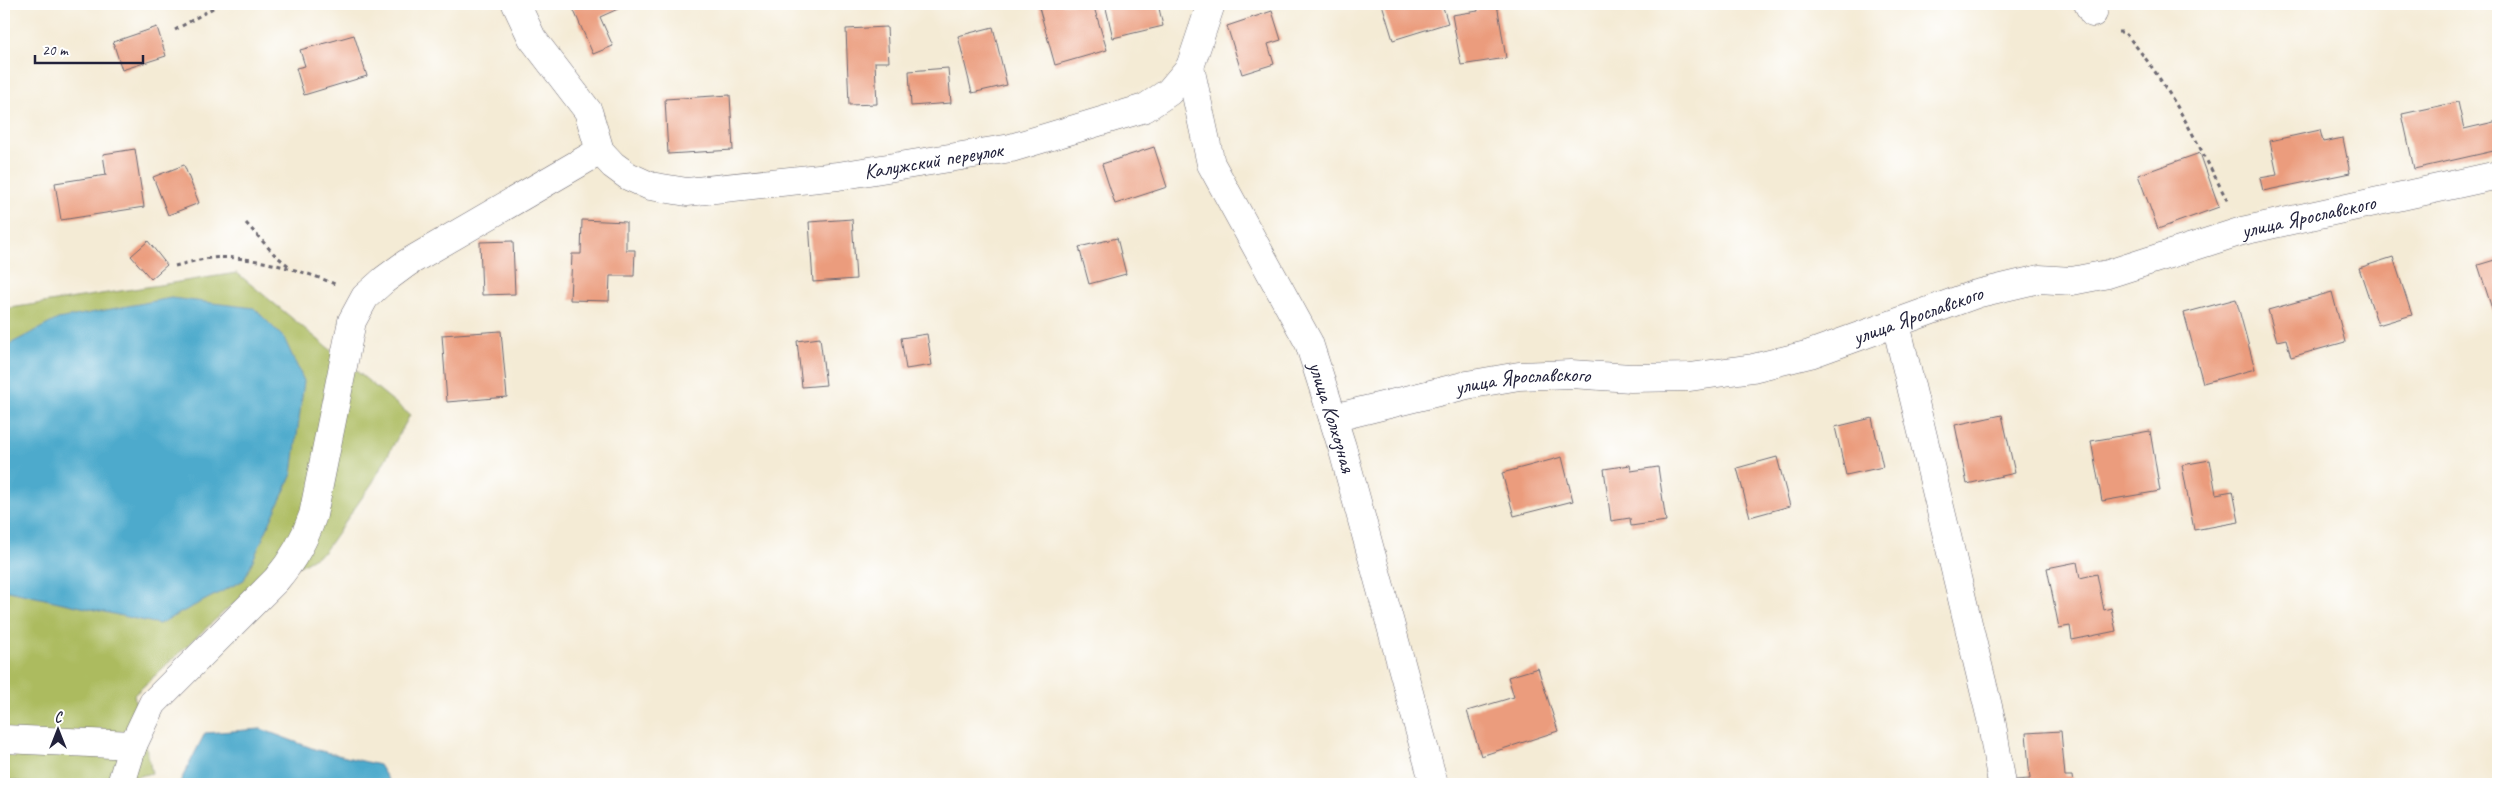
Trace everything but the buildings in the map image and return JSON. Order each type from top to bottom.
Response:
[{"type":"street","points":[[121,784],[133,745],[153,703],[276,580],[298,550],[313,515],[350,328],[365,297],[407,263],[600,151],[588,111],[532,38],[516,4]]},
{"type":"street","name":"Калужский переулок","points":[[600,151],[613,165],[628,176],[658,188],[687,192],[838,176],[1011,148],[1145,108],[1169,92],[1190,67],[1211,4]]},
{"type":"street","name":"улица Колхозная","points":[[1190,67],[1211,164],[1309,343],[1333,418],[1434,784]]},
{"type":"street","name":"улица Ярославского","points":[[1333,418],[1459,387],[1519,376],[1570,374],[1631,378],[1690,377],[1753,368],[1810,354],[1976,294],[2039,280],[2072,281],[2108,274],[2242,231],[2498,175]]},
{"type":"street","points":[[1896,324],[1991,719],[2002,784]]},
{"type":"street","points":[[4,739],[133,745]]},
{"type":"path","points":[[175,30],[220,4]]},
{"type":"path","points":[[2124,32],[2148,60],[2180,107],[2242,231]]},
{"type":"path","points":[[246,223],[275,255],[291,268]]},
{"type":"path","points":[[175,266],[210,258],[257,262],[291,268],[365,297]]},
{"type":"green space","points":[[237,273],[410,415],[373,482],[324,552],[229,607],[134,695],[152,773],[108,784],[33,784],[4,779],[4,309]]},
{"type":"water","points":[[171,298],[254,308],[284,338],[304,381],[292,474],[244,580],[159,624],[4,590],[4,347],[58,319]]},
{"type":"water","points":[[261,729],[317,750],[379,765],[391,784],[179,784],[205,733]]}]
